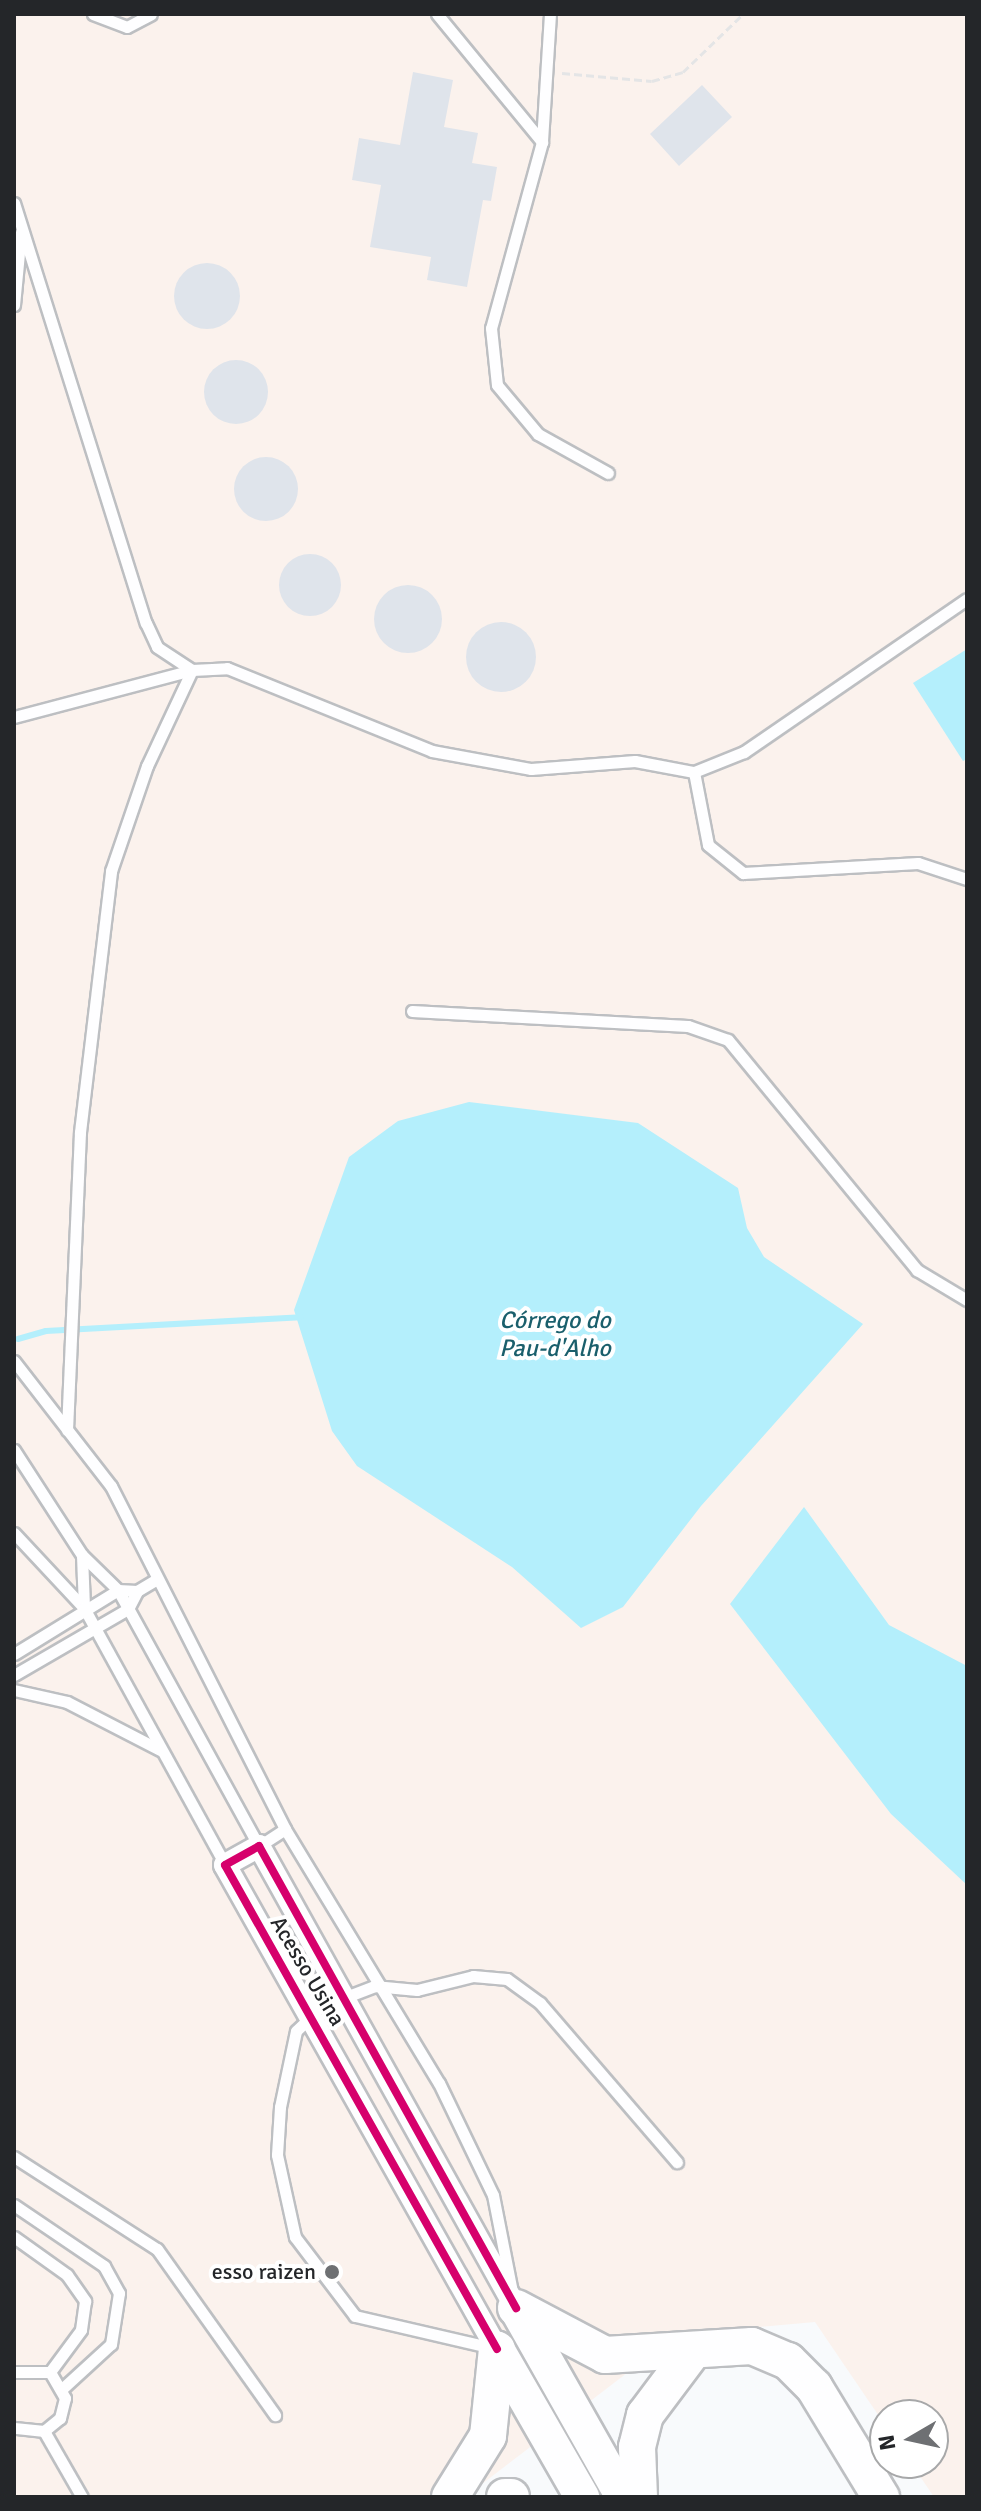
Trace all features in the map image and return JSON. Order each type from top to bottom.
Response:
[{"type":"highway","points":[[514,2304],[605,2355],[752,2346],[788,2361],[814,2387],[881,2497]]},
{"type":"highway","points":[[450,2497],[488,2436],[497,2349]]},
{"type":"highway","points":[[639,2497],[637,2447],[645,2415],[693,2351]]},
{"type":"main road","name":"Acesso Usina","points":[[514,2304],[623,2497]]},
{"type":"main road","name":"Acesso Usina","points":[[497,2349],[582,2497]]},
{"type":"street","points":[[225,1865],[259,1846]]},
{"type":"street","name":"Acesso Usina","points":[[259,1846],[346,1997],[514,2304]]},
{"type":"street","name":"Acesso Usina","points":[[225,1865],[314,2015],[497,2349]]},
{"type":"street","points":[[314,2015],[346,1997]]},
{"type":"lane","points":[[93,14],[127,27],[151,14]]},
{"type":"lane","points":[[437,14],[542,142]]},
{"type":"lane","points":[[550,14],[542,142],[491,328],[497,385],[538,434],[608,473]]},
{"type":"lane","points":[[14,203],[18,231],[146,623],[157,647],[192,670]]},
{"type":"lane","points":[[14,305],[18,231]]},
{"type":"lane","points":[[14,717],[192,670],[227,668],[432,751],[531,769],[635,761],[694,772],[744,752],[967,599]]},
{"type":"lane","points":[[67,1430],[90,1012],[111,871],[147,766],[192,670]]},
{"type":"lane","points":[[694,772],[708,845],[743,873],[918,863],[967,879]]},
{"type":"lane","points":[[412,1011],[688,1026],[728,1040],[917,1270],[967,1300]]},
{"type":"lane","points":[[14,1361],[111,1486],[155,1580],[285,1829],[374,1986],[439,2083],[493,2195],[514,2304]]},
{"type":"lane","points":[[14,1450],[82,1555]]},
{"type":"lane","points":[[14,1533],[84,1608]]},
{"type":"lane","name":"Acesso Usina","points":[[82,1555],[118,1590],[259,1846]]},
{"type":"lane","name":"Acesso Usina","points":[[82,1555],[84,1608],[225,1865]]},
{"type":"lane","points":[[14,1675],[128,1609],[137,1591],[155,1580]]},
{"type":"lane","points":[[14,1654],[84,1608],[118,1590],[137,1591]]},
{"type":"lane","points":[[14,1690],[67,1702],[160,1751]]},
{"type":"lane","points":[[259,1846],[285,1829]]},
{"type":"lane","points":[[346,1997],[374,1986],[507,1979],[540,2003],[677,2162]]},
{"type":"lane","points":[[314,2015],[296,2031],[280,2107],[277,2155],[295,2237],[355,2316],[497,2349]]},
{"type":"lane","points":[[14,2157],[157,2249],[275,2415]]},
{"type":"lane","points":[[14,2205],[104,2266],[119,2293],[111,2344],[63,2388]]},
{"type":"lane","points":[[14,2237],[67,2275],[85,2301],[81,2330],[50,2372]]},
{"type":"lane","points":[[14,2372],[50,2372]]},
{"type":"lane","points":[[17,2433],[44,2431],[64,2409],[63,2388],[50,2372]]},
{"type":"lane","points":[[44,2431],[82,2497]]},
{"type":"path","points":[[546,72],[652,81],[683,72],[743,14]]},
{"type":"shaded area","points":[[14,14],[967,14],[967,2497],[934,2497],[922,2479],[949,2479],[949,2399],[869,2399],[869,2401],[815,2322],[678,2334],[465,2497],[14,2497]]},
{"type":"water","points":[[967,649],[967,759],[963,761],[913,683]]},
{"type":"water","name":"Córrego do Pau-d'Alho","points":[[469,1102],[638,1123],[738,1188],[747,1228],[764,1257],[863,1324],[701,1506],[623,1607],[581,1628],[512,1567],[357,1466],[332,1431],[294,1310],[349,1157],[398,1121]]},
{"type":"water","points":[[804,1507],[889,1625],[967,1666],[967,1885],[891,1814],[730,1604]]},
{"type":"building","points":[[413,72],[453,80],[444,127],[478,133],[472,163],[497,167],[491,201],[483,200],[467,287],[427,280],[431,257],[370,247],[381,185],[352,180],[359,138],[400,145]]},
{"type":"building","points":[[702,85],[732,117],[679,166],[650,134]]},
{"type":"building","points":[[207,263],[220,266],[230,273],[237,283],[240,296],[237,309],[230,319],[220,326],[207,329],[194,326],[184,319],[177,309],[174,296],[177,283],[184,273],[194,266]]},
{"type":"building","points":[[236,360],[254,366],[262,374],[268,392],[262,410],[254,418],[236,424],[218,418],[210,410],[204,392],[210,374],[218,366]]},
{"type":"building","points":[[266,457],[284,463],[292,471],[298,489],[292,507],[284,515],[266,521],[248,515],[240,507],[234,489],[240,471],[248,463]]},
{"type":"building","points":[[304,554],[316,554],[332,563],[339,573],[339,597],[332,607],[316,616],[304,616],[284,602],[279,591],[279,579],[293,559]]},
{"type":"building","points":[[408,585],[432,595],[442,619],[432,643],[408,653],[384,643],[374,619],[384,595]]},
{"type":"building","points":[[501,622],[526,632],[536,657],[526,682],[501,692],[476,682],[466,657],[476,632]]},
{"type":"waterway","points":[[18,1339],[46,1331],[301,1317]]},
{"type":"cycle path","points":[[497,2349],[225,1865],[259,1846],[516,2308]]},
{"type":"place","name":"esso raizen","points":[[332,2272]]}]
